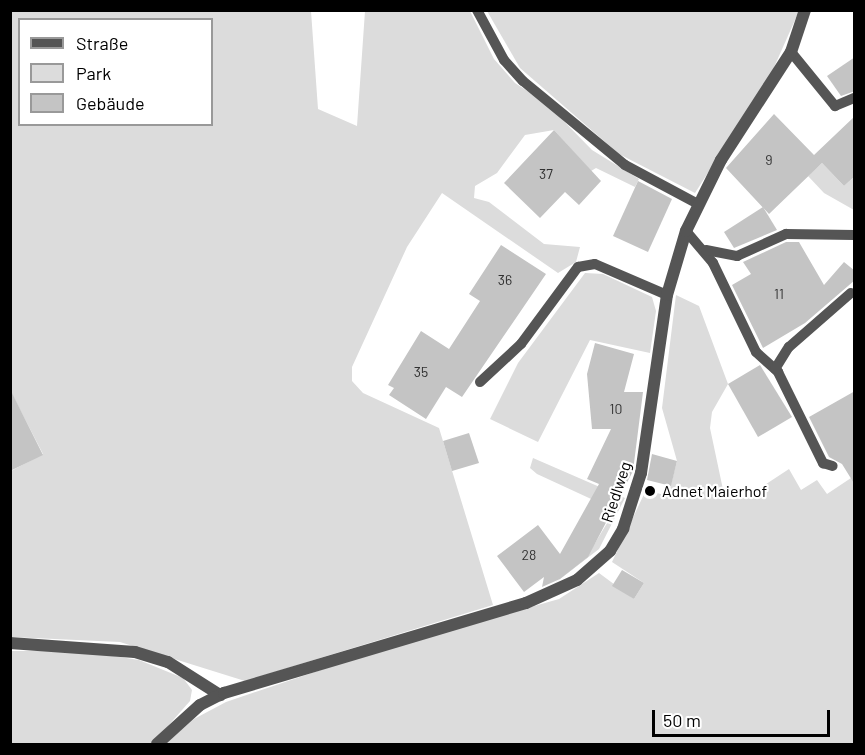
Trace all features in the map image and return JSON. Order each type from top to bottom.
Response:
[{"type":"street","name":"Riedlweg","points":[[158,744],[191,712],[220,695],[525,603],[558,591],[596,566],[623,529],[636,493],[667,295],[686,231],[698,204],[791,52],[805,10]]},
{"type":"street","points":[[10,643],[135,652],[174,664],[220,695]]},
{"type":"lane","points":[[477,10],[504,60],[523,81],[625,165],[698,204]]},
{"type":"lane","points":[[791,52],[835,106],[855,98]]},
{"type":"lane","points":[[686,231],[705,250],[752,346],[775,369],[822,463],[833,466]]},
{"type":"lane","points":[[705,250],[737,256],[786,234],[855,235]]},
{"type":"lane","points":[[480,382],[509,358],[578,267],[595,264],[667,295]]},
{"type":"lane","points":[[775,369],[789,347],[851,293]]},
{"type":"green space","points":[[11,11],[311,11],[318,109],[357,126],[365,11],[470,11],[494,59],[515,83],[546,103],[592,150],[639,179],[635,187],[596,168],[591,171],[554,130],[525,135],[497,173],[475,186],[474,198],[489,202],[544,244],[580,247],[576,262],[558,273],[442,193],[407,247],[352,367],[352,381],[363,393],[439,428],[493,605],[245,681],[120,642],[11,637],[11,471],[43,454],[11,392]]},
{"type":"green space","points":[[487,11],[799,11],[771,74],[695,193],[619,154],[520,68]]},
{"type":"green space","points":[[822,163],[844,186],[854,177],[854,210],[824,193],[808,176]]},
{"type":"green space","points":[[585,273],[603,274],[652,297],[656,311],[650,353],[590,340],[538,442],[490,419],[518,363]]},
{"type":"green space","points":[[676,295],[699,306],[728,384],[712,412],[710,428],[725,499],[745,498],[789,469],[801,490],[817,480],[827,494],[854,476],[854,744],[165,744],[194,719],[226,702],[377,651],[559,599],[599,573],[634,599],[644,583],[612,562],[646,490],[668,496],[677,461],[662,408]]},
{"type":"green space","points":[[533,458],[625,498],[599,549],[551,586],[586,558],[615,510],[537,474],[530,468]]},
{"type":"green space","points":[[10,651],[82,651],[139,660],[183,678],[192,690],[190,701],[152,744],[11,744]]},
{"type":"building","points":[[855,57],[855,91],[841,96],[827,76]]},
{"type":"building","points":[[774,114],[814,155],[855,116],[855,176],[844,186],[822,163],[769,214],[726,168]]},
{"type":"building","points":[[554,130],[601,181],[579,205],[565,192],[540,218],[504,183]]},
{"type":"building","points":[[638,181],[672,199],[648,252],[613,236]]},
{"type":"building","points":[[763,207],[777,230],[734,248],[724,232]]},
{"type":"building","points":[[786,242],[799,242],[824,285],[844,262],[855,271],[855,280],[805,323],[763,348],[732,285],[751,274],[743,262]]},
{"type":"building","points":[[501,245],[546,274],[462,397],[446,387],[426,419],[389,395],[394,388],[388,385],[421,331],[449,349],[480,301],[469,294]]},
{"type":"building","points":[[595,343],[634,354],[624,392],[643,392],[633,471],[588,557],[560,579],[542,587],[544,577],[524,592],[497,556],[538,525],[560,554],[599,484],[587,479],[611,429],[592,429],[587,374]]},
{"type":"building","points":[[760,365],[792,417],[758,437],[728,384]]},
{"type":"building","points":[[10,389],[43,455],[10,471]]},
{"type":"building","points":[[855,391],[855,485],[842,464],[829,457],[809,417]]},
{"type":"building","points":[[469,433],[479,463],[452,471],[443,441]]},
{"type":"building","points":[[652,454],[677,461],[671,486],[647,480]]},
{"type":"building","points":[[622,570],[644,583],[634,599],[612,586]]},
{"type":"place","name":"Adnet Maierhof","points":[[650,491]]}]
